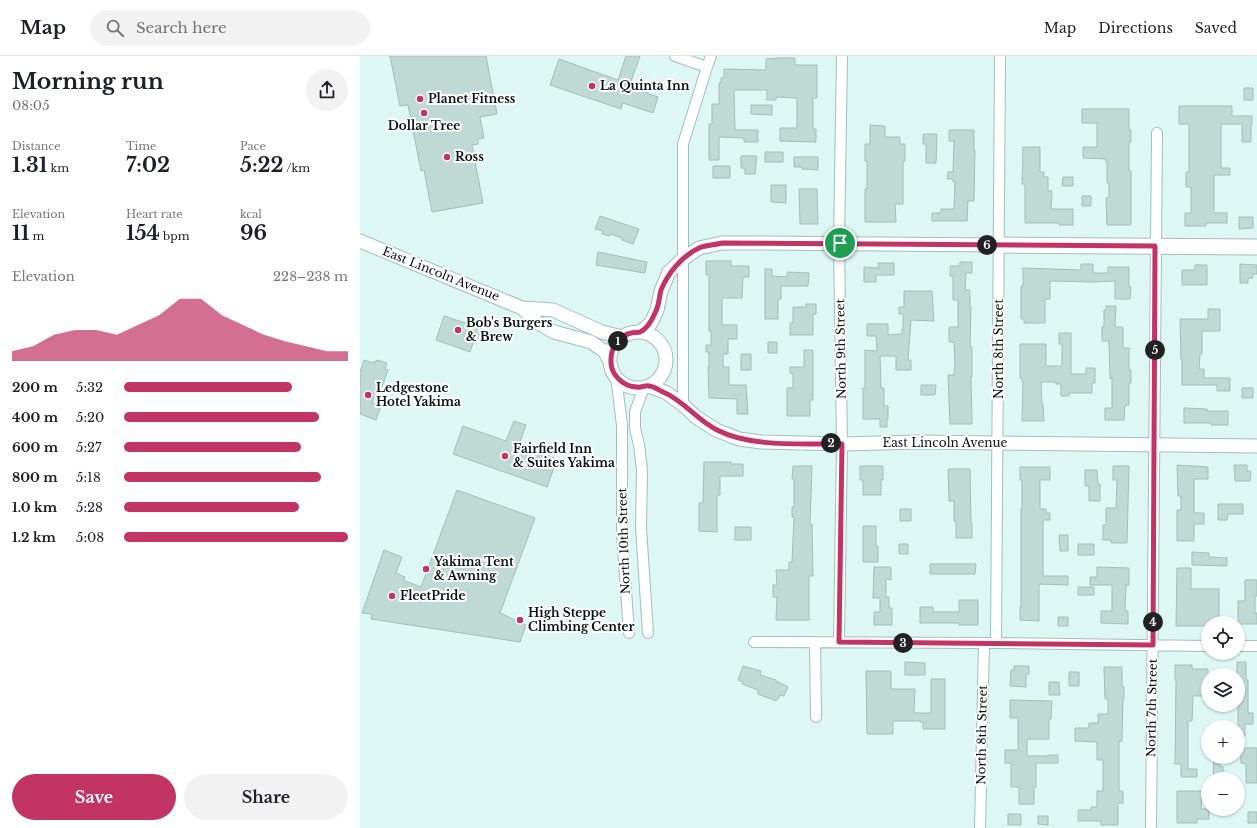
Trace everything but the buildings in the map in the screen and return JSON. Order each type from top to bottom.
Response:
[{"type":"main road","points":[[999,245],[1257,247]]},
{"type":"street","points":[[675,56],[706,67]]},
{"type":"street","points":[[683,405],[683,144],[706,67],[711,56]]},
{"type":"street","name":"North 9th Street","points":[[839,642],[842,444],[840,243],[842,56]]},
{"type":"street","name":"North 8th Street","points":[[996,643],[1000,56]]},
{"type":"street","name":"North 7th Street","points":[[1151,828],[1157,133]]},
{"type":"street","name":"East Lincoln Avenue","points":[[360,241],[522,308],[553,310],[602,332],[622,337]]},
{"type":"street","points":[[640,332],[651,322],[657,310],[661,291],[670,272],[699,248],[722,243],[999,245]]},
{"type":"street","name":"East Lincoln Avenue","points":[[522,308],[538,323],[554,332],[591,342],[604,351],[610,361]]},
{"type":"street","points":[[640,332],[649,334],[657,339],[663,347],[666,356],[666,365],[662,374],[656,381],[646,386],[636,388],[629,386],[616,377],[612,370],[610,361],[616,343],[622,337],[631,333],[640,332]]},
{"type":"street","name":"North 10th Street","points":[[616,377],[622,425],[622,534],[629,633]]},
{"type":"street","name":"East Lincoln Avenue","points":[[646,386],[667,393],[696,417],[716,430],[739,439],[761,442],[842,444],[918,442],[1257,446]]},
{"type":"street","name":"North 10th Street","points":[[646,386],[635,412],[635,428],[640,445],[642,470],[641,528],[648,633]]},
{"type":"street","points":[[754,642],[1201,646]]},
{"type":"street","points":[[815,642],[816,717]]},
{"type":"street","name":"North 8th Street","points":[[980,828],[984,643]]},
{"type":"street","points":[[1245,646],[1257,646]]},
{"type":"place","name":"La Quinta Inn","points":[[592,86]]},
{"type":"place","name":"Planet Fitness","points":[[420,99]]},
{"type":"place","name":"Dollar Tree","points":[[424,113]]},
{"type":"place","name":"Ross","points":[[447,157]]},
{"type":"place","name":"Bob's Burgers & Brew","points":[[458,330]]},
{"type":"place","name":"Ledgestone Hotel Yakima","points":[[368,395]]},
{"type":"place","name":"Fairfield Inn & Suites Yakima","points":[[505,456]]},
{"type":"place","name":"Yakima Tent & Awning","points":[[426,569]]},
{"type":"place","name":"FleetPride","points":[[392,596]]},
{"type":"place","name":"High Steppe Climbing Center","points":[[520,620]]},
{"type":"route","points":[[722,243],[840,243],[1155,246],[1153,645],[839,642],[842,444],[761,442],[739,439],[716,430],[696,417],[667,393],[648,386],[636,388],[629,386],[616,377],[612,370],[610,361],[616,343],[622,337],[631,333],[640,332],[651,322],[657,310],[661,291],[670,272],[699,248],[722,243]]}]
